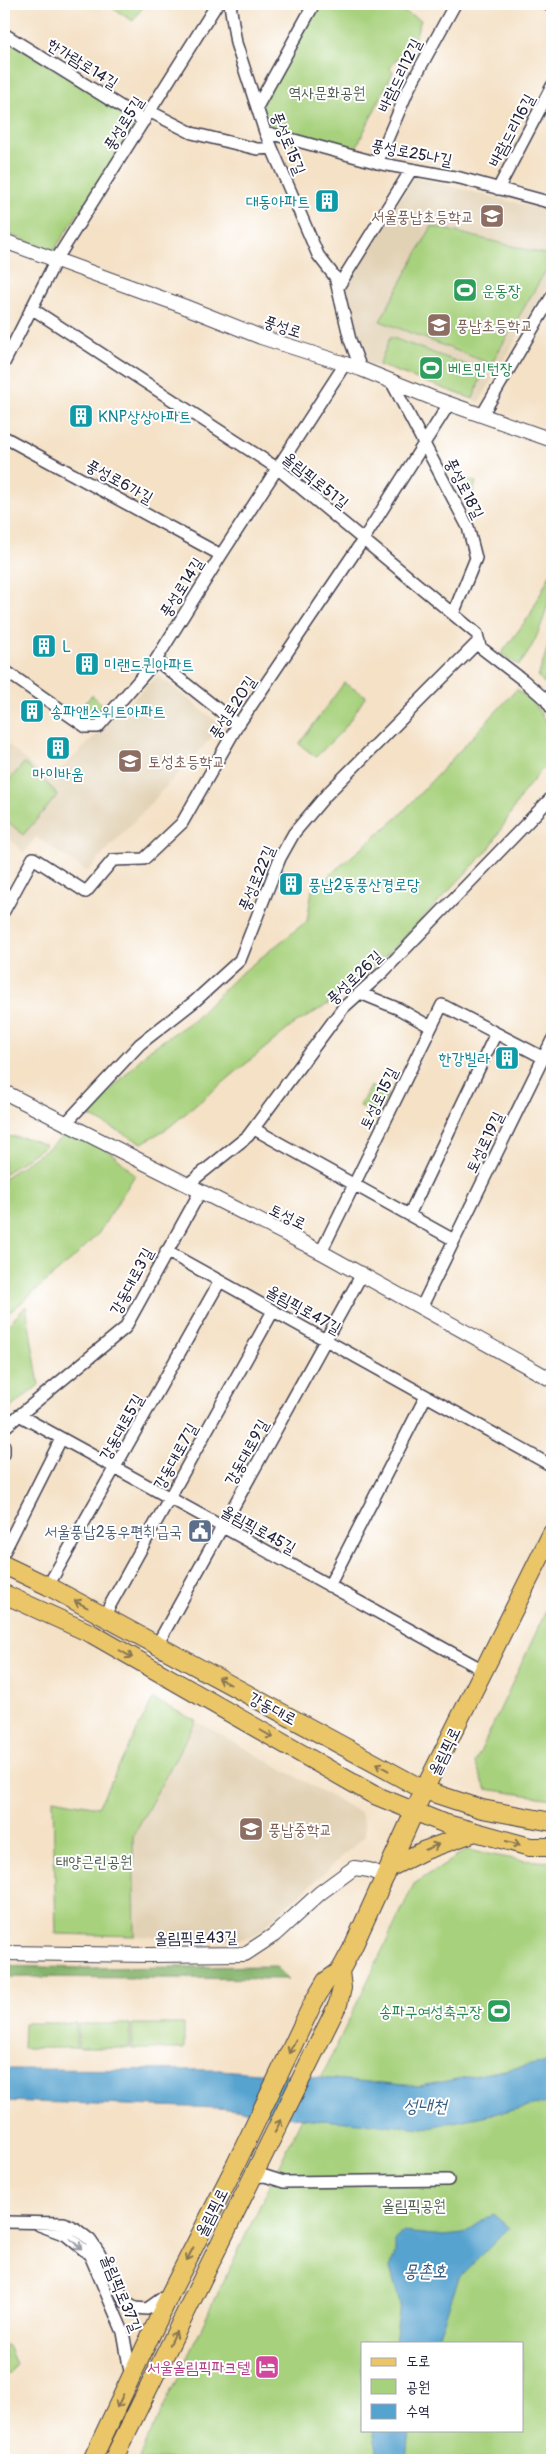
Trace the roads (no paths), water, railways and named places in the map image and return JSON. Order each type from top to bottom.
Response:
[{"type":"main road","name":"올림픽로","points":[[92,2460],[171,2292],[236,2164],[313,2003],[326,1981],[340,1971],[389,1872],[424,1790],[552,1533]]},
{"type":"main road","name":"강동대로","points":[[4,1565],[48,1586],[424,1790],[482,1809],[552,1822]]},
{"type":"main road","name":"강동대로","points":[[4,1594],[92,1634],[372,1794],[442,1823],[530,1847],[552,1847]]},
{"type":"main road","points":[[389,1872],[423,1850],[475,1832]]},
{"type":"main road","name":"올림픽로","points":[[113,2460],[338,2004],[342,1988],[340,1971]]},
{"type":"street","name":"풍성로5길","points":[[4,363],[56,260],[218,4]]},
{"type":"street","name":"풍성로15길","points":[[230,4],[236,43],[265,132],[318,255],[335,277],[350,340],[361,369]]},
{"type":"street","points":[[257,107],[314,4]]},
{"type":"street","name":"바람드리12길","points":[[377,163],[409,88],[455,4]]},
{"type":"street","points":[[547,4],[552,7]]},
{"type":"street","name":"한가람로14길","points":[[4,34],[147,116],[192,133],[257,149],[272,148]]},
{"type":"street","name":"바람드리16길","points":[[498,189],[552,86]]},
{"type":"street","name":"풍성로25나길","points":[[265,132],[377,163],[460,178],[552,203]]},
{"type":"street","points":[[338,287],[411,170]]},
{"type":"street","name":"풍성로","points":[[4,241],[183,306],[261,337],[361,369],[449,404],[552,440]]},
{"type":"street","points":[[482,415],[552,296]]},
{"type":"street","name":"올림픽로51길","points":[[31,308],[277,468],[477,634],[480,647],[546,700],[552,710]]},
{"type":"street","name":"풍성로14길","points":[[4,670],[86,727],[98,727],[156,660],[221,555],[345,364]]},
{"type":"street","name":"풍성로18길","points":[[391,381],[468,527],[476,558],[453,614]]},
{"type":"street","name":"풍성로20길","points":[[4,911],[33,858],[86,892],[113,860],[144,859],[182,823],[238,725],[363,540],[449,404]]},
{"type":"street","name":"풍성로6가길","points":[[4,437],[221,555]]},
{"type":"street","name":"풍성로22길","points":[[65,1124],[140,1044],[195,1001],[240,960],[280,858],[294,833],[327,794],[479,641]]},
{"type":"street","points":[[156,660],[238,725]]},
{"type":"street","name":"풍성로26길","points":[[187,1185],[248,1136],[343,1008],[383,972],[472,882],[552,797]]},
{"type":"street","points":[[360,993],[399,1009],[431,1027]]},
{"type":"street","name":"토성로15길","points":[[321,1252],[442,1005],[496,1033]]},
{"type":"street","points":[[409,1215],[496,1033],[544,1058]]},
{"type":"street","name":"토성로19길","points":[[421,1308],[552,1040]]},
{"type":"street","name":"토성로","points":[[4,1092],[321,1252],[552,1380]]},
{"type":"street","points":[[254,1129],[454,1240]]},
{"type":"street","name":"강동대로3길","points":[[4,1428],[125,1328],[200,1192]]},
{"type":"street","name":"올림픽로47길","points":[[166,1251],[552,1466]]},
{"type":"street","name":"강동대로9길","points":[[157,1645],[362,1274]]},
{"type":"street","name":"강동대로5길","points":[[48,1586],[116,1469],[220,1281]]},
{"type":"street","name":"강동대로7길","points":[[104,1616],[273,1310]]},
{"type":"street","points":[[329,1586],[426,1396]]},
{"type":"street","name":"올림픽로45길","points":[[19,1415],[483,1670]]},
{"type":"street","points":[[4,1552],[62,1439]]},
{"type":"street","points":[[4,1446],[4,1454]]},
{"type":"street","name":"올림픽로43길","points":[[4,1953],[245,1954],[274,1936],[320,1893],[354,1868],[389,1872]]},
{"type":"street","points":[[254,2173],[284,2182],[448,2180]]},
{"type":"street","name":"올림픽로37길","points":[[4,2222],[33,2222],[66,2235],[90,2255],[123,2332],[132,2378]]},
{"type":"street","points":[[33,2222],[64,2222],[90,2240],[125,2302],[135,2308],[147,2309],[171,2292]]},
{"type":"water","name":"성내천","points":[[552,2061],[552,2102],[424,2128],[320,2120],[218,2108],[4,2101],[4,2069],[221,2070],[420,2086]]},
{"type":"water","name":"몽촌호","points":[[493,2214],[509,2228],[459,2278],[436,2342],[395,2342],[400,2303],[390,2268],[395,2253],[395,2241],[402,2232],[444,2236],[463,2234]]},
{"type":"water","points":[[373,2432],[409,2432],[406,2460],[379,2460]]},
{"type":"place","name":"대동아파트","points":[[327,201]]},
{"type":"place","name":"서울풍납초등학교","points":[[492,216]]},
{"type":"place","name":"운동장","points":[[465,290]]},
{"type":"place","name":"풍납초등학교","points":[[439,325]]},
{"type":"place","name":"베트민턴장","points":[[431,368]]},
{"type":"place","name":"KNP상상아파트","points":[[81,416]]},
{"type":"place","name":"L","points":[[44,646]]},
{"type":"place","name":"미랜드퀸아파트","points":[[87,664]]},
{"type":"place","name":"송파앤스위트아파트","points":[[32,711]]},
{"type":"place","name":"마이바움","points":[[58,748]]},
{"type":"place","name":"토성초등학교","points":[[130,761]]},
{"type":"place","name":"풍납2동풍산경로당","points":[[291,884]]},
{"type":"place","name":"한강빌라","points":[[507,1058]]},
{"type":"place","name":"서울풍납2동우편취급국","points":[[200,1531]]},
{"type":"place","name":"풍납중학교","points":[[251,1829]]},
{"type":"place","name":"송파구여성축구장","points":[[499,2011]]},
{"type":"place","name":"서울올림픽파크텔","points":[[267,2367]]},
{"type":"park label","name":"역사문화공원","points":[[327,92]]},
{"type":"park label","name":"태양근린공원","points":[[94,1861]]},
{"type":"park label","name":"올림픽공원","points":[[414,2205]]}]
